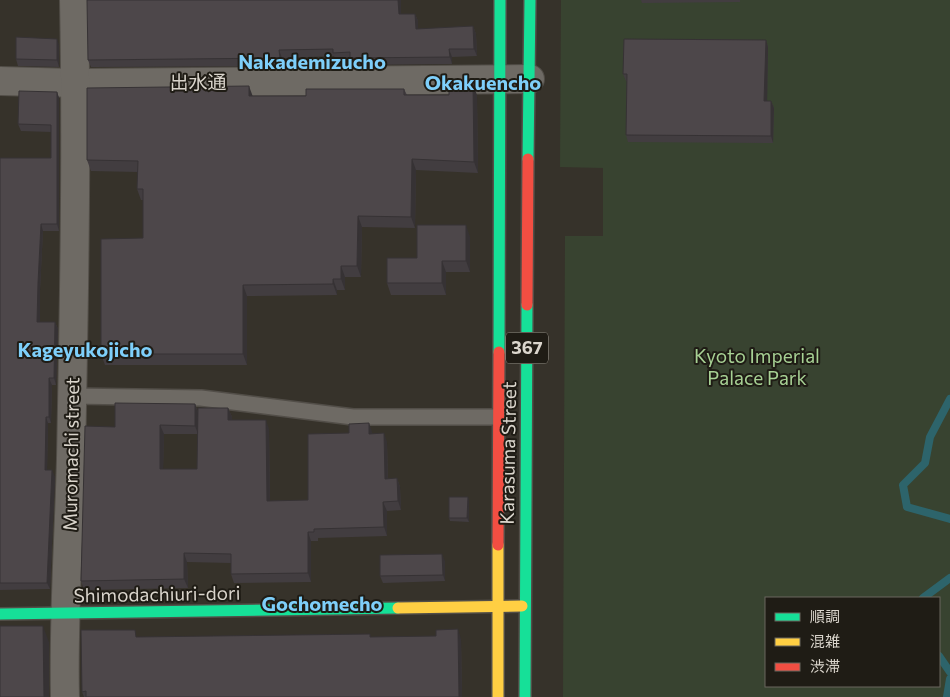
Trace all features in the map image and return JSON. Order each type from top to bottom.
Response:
[{"type":"main road","name":"Karasuma Street","points":[[498,697],[500,0]]},
{"type":"main road","name":"Karasuma Street","points":[[525,697],[524,606],[530,0]]},
{"type":"main road","name":"Shimodachiuri-dori","points":[[0,614],[524,606]]},
{"type":"street","name":"Muromachi street","points":[[65,697],[64,633],[72,396],[76,82],[74,0]]},
{"type":"street","name":"出水通","points":[[0,81],[530,79]]},
{"type":"lane","points":[[72,396],[201,398],[353,417],[499,417]]},
{"type":"green space","name":"Kyoto Imperial Palace Park","points":[[561,0],[950,0],[950,697],[563,697],[565,236],[603,236],[603,168],[560,167]]},
{"type":"building","points":[[87,0],[398,0],[399,14],[415,14],[416,29],[473,26],[474,49],[449,49],[450,57],[350,58],[350,52],[333,53],[333,49],[279,50],[280,58],[88,60]]},
{"type":"building","points":[[16,37],[57,39],[57,60],[16,59]]},
{"type":"building","points":[[624,39],[766,40],[764,101],[771,101],[771,136],[626,135],[627,74],[623,74]]},
{"type":"building","points":[[449,84],[473,84],[474,162],[412,159],[411,217],[358,216],[357,266],[341,266],[341,279],[333,279],[333,284],[243,285],[243,354],[101,354],[101,239],[143,238],[143,189],[137,189],[138,161],[87,160],[87,88],[249,86],[249,96],[306,96],[306,89],[404,89],[404,95],[449,95]]},
{"type":"building","points":[[19,91],[57,92],[57,224],[41,224],[37,322],[55,322],[54,378],[49,378],[49,417],[46,417],[45,470],[52,470],[47,583],[0,583],[0,158],[51,158],[51,125],[18,124]]},
{"type":"building","points":[[417,225],[466,225],[466,261],[442,261],[442,283],[387,283],[387,258],[417,258]]},
{"type":"building","points":[[115,403],[195,404],[195,426],[160,425],[160,469],[197,469],[198,408],[228,408],[228,420],[266,420],[267,501],[308,500],[308,434],[349,433],[349,424],[369,423],[369,434],[384,433],[385,479],[397,478],[398,501],[383,502],[384,527],[314,529],[314,532],[308,532],[308,573],[231,574],[231,554],[184,553],[184,579],[81,581],[85,426],[115,427]]},
{"type":"building","points":[[449,497],[468,497],[467,518],[449,518]]},
{"type":"building","points":[[442,554],[443,575],[380,576],[380,555]]},
{"type":"building","points":[[0,626],[43,626],[44,697],[0,697]]},
{"type":"building","points":[[458,629],[459,697],[86,697],[86,691],[82,692],[81,630],[135,630],[136,637],[370,634],[370,637],[436,636],[436,630]]},
{"type":"waterway","points":[[950,399],[930,437],[925,463],[903,485],[907,507],[950,519]]},
{"type":"waterway","points":[[924,597],[950,578]]},
{"type":"waterway","points":[[940,657],[950,672]]},
{"type":"waterway","points":[[947,697],[950,679]]},
{"type":"traffic: fast","points":[[499,352],[500,0]]},
{"type":"traffic: fast","points":[[528,159],[530,0]]},
{"type":"traffic: fast","points":[[525,697],[527,305]]},
{"type":"traffic: fast","points":[[0,614],[398,608]]},
{"type":"traffic: slow","points":[[498,545],[498,697]]},
{"type":"traffic: slow","points":[[398,608],[522,606]]},
{"type":"traffic: jam","points":[[527,305],[528,159]]},
{"type":"traffic: jam","points":[[498,545],[499,352]]},
{"type":"district","name":"Nakademizucho","points":[[312,62]]},
{"type":"district","name":"Okakuencho","points":[[483,83]]},
{"type":"district","name":"Kageyukojicho","points":[[85,350]]},
{"type":"district","name":"Gochomecho","points":[[322,604]]}]
